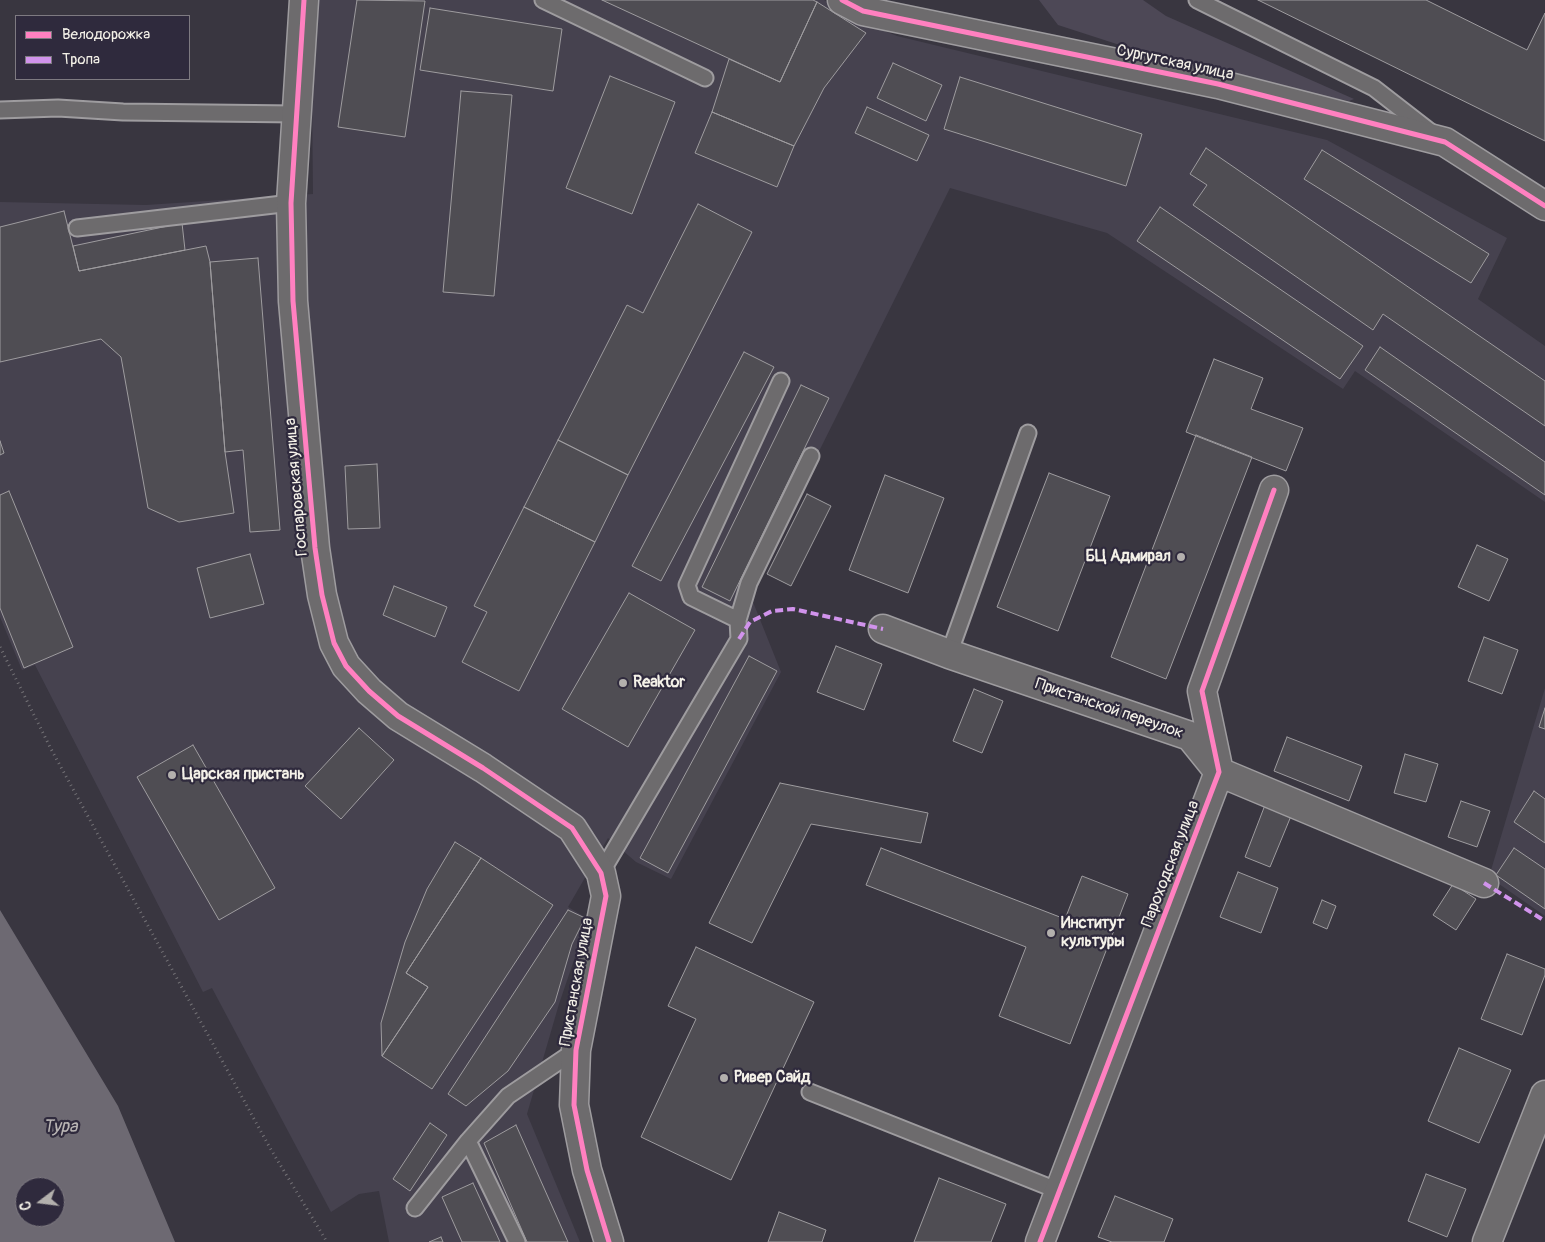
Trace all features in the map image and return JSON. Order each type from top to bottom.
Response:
[{"type":"street","name":"Госпаровская улица","points":[[304,0],[291,203],[293,301],[315,548],[322,595],[334,643],[346,666],[398,716],[483,768],[572,828],[601,873]]},
{"type":"street","name":"Сургутская улица","points":[[842,0],[863,11],[1218,84],[1445,142],[1545,206]]},
{"type":"street","points":[[1219,772],[1202,691],[1274,490]]},
{"type":"street","name":"Пристанской переулок","points":[[883,629],[949,654],[1190,736],[1219,772],[1484,883]]},
{"type":"street","name":"Пароходская улица","points":[[1040,1242],[1219,772]]},
{"type":"street","name":"Пристанская улица","points":[[601,873],[606,896],[576,1050],[574,1105],[587,1170],[608,1242]]},
{"type":"street","points":[[1487,1242],[1545,1095]]},
{"type":"lane","points":[[543,0],[705,78]]},
{"type":"lane","points":[[1197,0],[1374,88],[1445,142]]},
{"type":"lane","points":[[0,110],[58,108],[123,112],[297,114]]},
{"type":"lane","points":[[77,228],[291,203]]},
{"type":"lane","points":[[738,620],[691,597],[687,585],[781,381]]},
{"type":"lane","points":[[949,654],[1028,433]]},
{"type":"lane","points":[[601,873],[740,638],[738,620],[749,582],[811,456]]},
{"type":"lane","points":[[415,1208],[468,1140],[508,1096],[576,1050]]},
{"type":"lane","points":[[810,1092],[1059,1191]]},
{"type":"lane","points":[[468,1140],[517,1242]]},
{"type":"path","points":[[0,647],[51,749],[237,1088],[327,1242]]},
{"type":"shaded area","points":[[311,0],[824,0],[855,19],[897,36],[1327,140],[1507,238],[1478,299],[1545,346],[1545,502],[1355,371],[1343,389],[1107,233],[950,188],[749,592],[781,672],[671,879],[636,862],[608,838],[568,907],[588,919],[559,1004],[527,1114],[580,1242],[389,1242],[379,1191],[359,1194],[331,1212],[212,988],[203,992],[35,665],[22,670],[0,617],[0,202],[146,205],[313,194]]},
{"type":"shaded area","points":[[1039,0],[1143,0],[1166,16],[1354,99],[1349,101],[1203,72],[1058,25]]},
{"type":"shaded area","points":[[1545,688],[1545,916],[1489,877]]},
{"type":"water","name":"Тура","points":[[0,910],[118,1106],[175,1242],[0,1242]]},
{"type":"building","points":[[357,0],[425,1],[405,137],[338,127]]},
{"type":"building","points":[[602,0],[813,0],[817,2],[780,82]]},
{"type":"building","points":[[1258,0],[1426,0],[1527,50],[1545,13],[1545,141]]},
{"type":"building","points":[[817,2],[866,33],[824,88],[794,146],[712,112],[729,59],[780,82]]},
{"type":"building","points":[[430,8],[562,29],[553,91],[420,70]]},
{"type":"building","points":[[893,63],[942,85],[926,121],[877,98]]},
{"type":"building","points":[[610,76],[675,102],[632,214],[566,188]]},
{"type":"building","points":[[960,77],[1142,134],[1126,186],[944,129]]},
{"type":"building","points":[[461,91],[512,95],[494,296],[443,292]]},
{"type":"building","points":[[867,107],[929,135],[917,161],[855,133]]},
{"type":"building","points":[[712,112],[794,146],[777,187],[695,153]]},
{"type":"building","points":[[1206,148],[1545,381],[1545,426],[1383,314],[1373,330],[1193,205],[1207,185],[1190,174]]},
{"type":"building","points":[[1322,150],[1489,254],[1471,283],[1304,179]]},
{"type":"building","points":[[698,204],[752,232],[628,475],[558,440],[627,305],[643,313]]},
{"type":"building","points":[[1160,207],[1363,346],[1340,379],[1137,241]]},
{"type":"building","points":[[64,211],[79,271],[206,246],[210,262],[225,452],[234,513],[179,522],[148,508],[121,357],[101,339],[0,362],[0,227]]},
{"type":"building","points":[[182,223],[185,250],[79,271],[73,246]]},
{"type":"building","points":[[258,258],[280,530],[250,532],[243,450],[225,452],[210,262]]},
{"type":"building","points":[[1380,347],[1545,462],[1545,495],[1365,370]]},
{"type":"building","points":[[744,352],[774,367],[661,581],[632,566]]},
{"type":"building","points":[[1214,359],[1263,378],[1251,409],[1303,428],[1286,471],[1186,432]]},
{"type":"building","points":[[801,385],[829,398],[730,601],[702,587]]},
{"type":"building","name":"БЦ Адмирал","points":[[1196,435],[1252,457],[1166,679],[1111,657]]},
{"type":"building","points":[[558,440],[628,475],[595,542],[524,507]]},
{"type":"building","points":[[0,441],[4,453],[0,455]]},
{"type":"building","points":[[377,464],[380,528],[348,529],[345,466]]},
{"type":"building","points":[[1049,473],[1110,496],[1058,631],[997,607]]},
{"type":"building","points":[[885,475],[944,498],[908,593],[849,570]]},
{"type":"building","points":[[9,491],[73,647],[24,668],[0,608],[0,495]]},
{"type":"building","points":[[807,494],[831,506],[791,586],[767,574]]},
{"type":"building","points":[[524,507],[595,542],[519,691],[462,662],[487,612],[474,606]]},
{"type":"building","points":[[1477,545],[1508,559],[1489,601],[1458,587]]},
{"type":"building","points":[[250,554],[264,604],[210,618],[197,568]]},
{"type":"building","points":[[394,586],[447,607],[435,637],[383,615]]},
{"type":"building","points":[[629,593],[695,630],[628,747],[562,709]]},
{"type":"building","points":[[1484,637],[1518,650],[1502,694],[1468,681]]},
{"type":"building","points":[[836,646],[882,664],[864,710],[817,692]]},
{"type":"building","points":[[749,656],[777,671],[668,873],[640,858]]},
{"type":"building","points":[[974,689],[1003,701],[982,753],[953,741]]},
{"type":"building","points":[[1545,708],[1545,729],[1539,727]]},
{"type":"building","points":[[359,728],[394,760],[341,819],[305,786]]},
{"type":"building","points":[[1287,737],[1362,766],[1349,801],[1274,771]]},
{"type":"building","points":[[193,745],[275,888],[219,920],[137,777]]},
{"type":"building","points":[[1405,754],[1438,764],[1426,802],[1394,793]]},
{"type":"building","points":[[780,783],[928,813],[921,843],[811,824],[752,943],[709,923]]},
{"type":"building","points":[[1534,791],[1545,799],[1545,843],[1514,822]]},
{"type":"building","points":[[1461,801],[1490,811],[1477,847],[1448,837]]},
{"type":"building","points":[[1265,805],[1291,816],[1270,867],[1245,857]]},
{"type":"building","points":[[455,842],[481,858],[406,973],[428,987],[382,1056],[381,1023],[405,942],[427,889]]},
{"type":"building","name":"Институт культуры","points":[[881,848],[1065,919],[1082,876],[1128,894],[1070,1044],[999,1016],[1026,947],[866,885]]},
{"type":"building","points":[[1514,848],[1545,869],[1545,909],[1496,875]]},
{"type":"building","points":[[481,858],[553,905],[432,1089],[382,1056],[428,987],[406,973]]},
{"type":"building","points":[[1238,872],[1278,888],[1261,933],[1220,917]]},
{"type":"building","points":[[1453,884],[1476,899],[1456,930],[1433,915]]},
{"type":"building","points":[[1322,900],[1336,906],[1327,929],[1313,923]]},
{"type":"building","points":[[568,910],[585,918],[572,944],[555,1002],[508,1071],[466,1106],[448,1094]]},
{"type":"building","name":"Ривер Сайд","points":[[696,947],[814,1002],[731,1180],[641,1137],[696,1019],[668,1006]]},
{"type":"building","points":[[1507,954],[1545,969],[1545,975],[1522,1035],[1481,1019]]},
{"type":"building","points":[[1459,1048],[1511,1070],[1479,1143],[1428,1121]]},
{"type":"building","points":[[430,1123],[447,1135],[410,1191],[393,1179]]},
{"type":"building","points":[[516,1125],[568,1242],[527,1242],[484,1143]]},
{"type":"building","points":[[1426,1174],[1466,1189],[1447,1237],[1408,1221]]},
{"type":"building","points":[[939,1178],[1006,1204],[991,1242],[914,1242]]},
{"type":"building","points":[[473,1183],[500,1242],[462,1242],[442,1197]]},
{"type":"building","points":[[1115,1196],[1173,1219],[1164,1242],[1112,1242],[1098,1237]]},
{"type":"building","points":[[779,1212],[826,1230],[822,1242],[768,1242]]},
{"type":"building","points":[[441,1237],[443,1242],[429,1242]]},
{"type":"marked path","points":[[739,639],[750,622],[772,611],[793,609],[883,629]]},
{"type":"marked path","points":[[1484,883],[1545,921]]},
{"type":"cycle path","points":[[304,0],[291,203],[293,301],[315,548],[322,595],[334,643],[346,666],[369,691],[398,716],[483,768],[572,828],[601,873],[606,896],[576,1050],[574,1105],[587,1170],[609,1242]]},
{"type":"cycle path","points":[[842,0],[863,11],[1218,84],[1445,142],[1545,206]]},
{"type":"cycle path","points":[[1040,1242],[1219,772],[1202,691],[1274,490]]},
{"type":"place","name":"БЦ Адмирал","points":[[1181,557]]},
{"type":"place","name":"Reaktor","points":[[623,683]]},
{"type":"place","name":"Царская пристань","points":[[172,775]]},
{"type":"place","name":"Институт культуры","points":[[1051,933]]},
{"type":"place","name":"Ривер Сайд","points":[[724,1078]]}]
